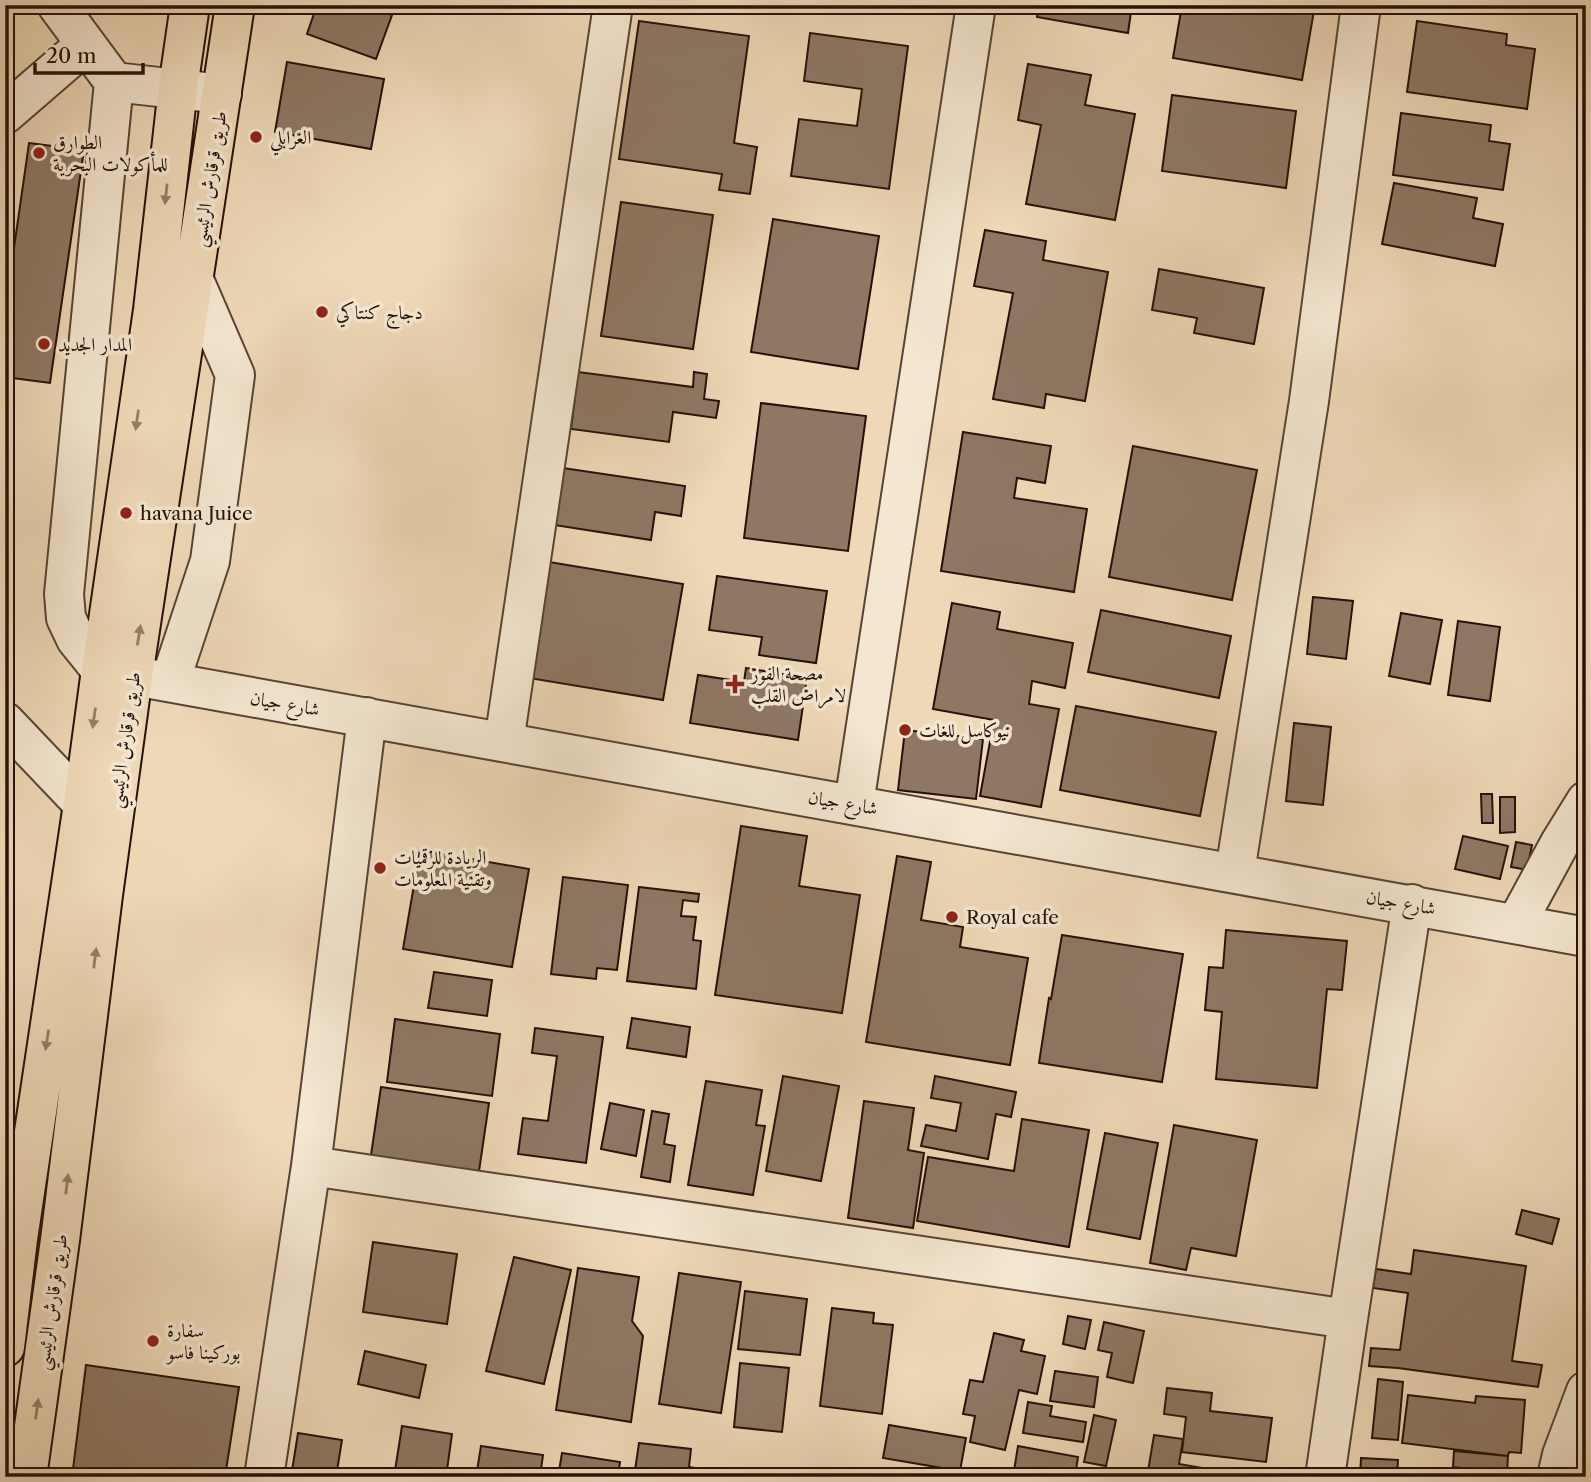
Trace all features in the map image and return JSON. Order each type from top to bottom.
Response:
[{"type":"main road","name":"طريق قرقارش الرئيسي","points":[[27,1477],[105,881],[117,673],[153,310],[190,5]]},
{"type":"main road","name":"طريق قرقارش الرئيسي","points":[[5,1347],[20,1225],[83,804],[117,673],[194,280],[235,5]]},
{"type":"street","points":[[57,5],[114,82],[64,594],[66,618],[76,639],[117,673]]},
{"type":"street","points":[[504,742],[612,5]]},
{"type":"street","points":[[854,804],[976,5]]},
{"type":"street","points":[[1235,872],[1309,401],[1361,5]]},
{"type":"street","points":[[5,114],[86,44]]},
{"type":"street","points":[[114,82],[222,94]]},
{"type":"street","points":[[170,682],[210,561],[234,376],[194,280]]},
{"type":"street","name":"شارع جيان","points":[[117,673],[1586,937]]},
{"type":"street","points":[[264,1477],[310,1166],[367,718]]},
{"type":"street","points":[[5,722],[83,804]]},
{"type":"street","points":[[1516,924],[1586,801]]},
{"type":"street","points":[[1325,1477],[1412,904]]},
{"type":"street","points":[[310,1166],[1348,1319]]},
{"type":"street","points":[[1557,1477],[1562,1455],[1586,1391]]},
{"type":"building","points":[[317,5],[365,5],[392,15],[376,59],[307,34]]},
{"type":"building","points":[[1039,5],[1132,5],[1128,33],[1037,17]]},
{"type":"building","points":[[1182,5],[1315,5],[1302,80],[1173,58]]},
{"type":"building","points":[[1451,5],[1498,5],[1497,12]]},
{"type":"building","points":[[639,21],[749,36],[734,143],[757,147],[750,194],[719,190],[722,174],[619,159]]},
{"type":"building","points":[[1417,21],[1507,34],[1506,45],[1535,49],[1527,109],[1407,92]]},
{"type":"building","points":[[810,33],[908,46],[889,189],[791,176],[799,119],[857,126],[862,89],[804,81]]},
{"type":"building","points":[[287,62],[384,79],[371,149],[275,132]]},
{"type":"building","points":[[1028,64],[1091,75],[1085,105],[1135,114],[1115,220],[1026,204],[1041,125],[1018,120]]},
{"type":"building","points":[[1172,95],[1296,111],[1286,188],[1162,171]]},
{"type":"building","points":[[1401,113],[1491,125],[1489,141],[1510,144],[1503,190],[1393,175]]},
{"type":"building","points":[[29,143],[84,150],[50,383],[5,377],[5,311]]},
{"type":"building","points":[[1394,183],[1477,198],[1473,218],[1503,224],[1495,266],[1382,244]]},
{"type":"building","points":[[621,202],[713,215],[693,349],[601,336]]},
{"type":"building","points":[[773,219],[879,236],[858,369],[751,352]]},
{"type":"building","points":[[985,230],[1046,241],[1043,260],[1108,272],[1085,401],[1046,394],[1044,408],[993,399],[1013,293],[974,286]]},
{"type":"building","points":[[1159,269],[1264,288],[1254,344],[1194,333],[1197,318],[1152,310]]},
{"type":"building","points":[[578,372],[693,387],[694,372],[707,374],[704,399],[719,401],[716,418],[673,412],[669,442],[571,429]]},
{"type":"building","points":[[761,403],[866,416],[848,551],[744,538]]},
{"type":"building","points":[[963,432],[1051,446],[1045,483],[1017,478],[1014,498],[1087,509],[1074,592],[941,571]]},
{"type":"building","points":[[1133,446],[1257,470],[1232,600],[1109,577]]},
{"type":"building","points":[[563,468],[685,486],[681,516],[655,512],[651,540],[554,525]]},
{"type":"building","points":[[549,562],[683,584],[663,700],[529,678]]},
{"type":"building","points":[[717,576],[827,591],[816,663],[759,655],[762,637],[709,630]]},
{"type":"building","points":[[1313,597],[1353,601],[1346,659],[1307,654]]},
{"type":"building","points":[[952,603],[1000,612],[997,629],[1073,643],[1065,688],[1032,681],[1029,704],[1059,709],[1041,807],[980,796],[994,720],[933,709]]},
{"type":"building","points":[[1101,610],[1231,636],[1219,698],[1088,672]]},
{"type":"building","points":[[1401,613],[1442,620],[1430,684],[1389,676]]},
{"type":"building","points":[[1458,621],[1500,627],[1490,701],[1448,695]]},
{"type":"building","points":[[746,668],[807,678],[798,740],[690,723],[698,675],[744,682]]},
{"type":"building","points":[[1076,706],[1216,732],[1200,816],[1060,790]]},
{"type":"building","points":[[1294,723],[1331,727],[1323,805],[1286,801]]},
{"type":"building","points":[[905,730],[983,739],[976,799],[898,790]]},
{"type":"building","points":[[1481,794],[1492,794],[1493,823],[1482,823]]},
{"type":"building","points":[[1500,797],[1515,797],[1515,832],[1500,833]]},
{"type":"building","points":[[741,826],[807,836],[799,886],[860,895],[842,1013],[715,995]]},
{"type":"building","points":[[1463,836],[1508,846],[1500,879],[1455,869]]},
{"type":"building","points":[[1516,842],[1532,845],[1527,870],[1511,867]]},
{"type":"building","points":[[420,850],[529,869],[512,967],[403,949]]},
{"type":"building","points":[[897,856],[931,862],[921,920],[963,927],[960,947],[1028,958],[1010,1065],[866,1042]]},
{"type":"building","points":[[563,877],[628,885],[617,970],[597,968],[596,979],[551,974]]},
{"type":"building","points":[[639,887],[699,894],[698,902],[683,900],[681,916],[696,917],[693,940],[701,941],[696,989],[627,981]]},
{"type":"building","points":[[1226,930],[1347,941],[1342,990],[1327,989],[1317,1088],[1216,1079],[1222,1012],[1205,1010],[1209,967],[1223,968]]},
{"type":"building","points":[[1062,935],[1183,954],[1162,1082],[1039,1063]]},
{"type":"building","points":[[434,972],[492,980],[487,1016],[428,1008]]},
{"type":"building","points":[[632,1018],[690,1027],[686,1057],[627,1048]]},
{"type":"building","points":[[395,1019],[500,1034],[492,1096],[387,1082]]},
{"type":"building","points":[[535,1028],[603,1037],[586,1163],[518,1154],[523,1118],[548,1121],[557,1056],[532,1053]]},
{"type":"building","points":[[783,1076],[839,1086],[821,1181],[766,1171]]},
{"type":"building","points":[[935,1076],[1016,1092],[1011,1117],[996,1114],[988,1159],[921,1146],[926,1125],[956,1131],[961,1103],[931,1098]]},
{"type":"building","points":[[706,1081],[762,1090],[756,1125],[765,1126],[753,1195],[688,1185]]},
{"type":"building","points":[[381,1087],[489,1103],[478,1178],[370,1162]]},
{"type":"building","points":[[864,1101],[914,1108],[908,1150],[924,1153],[913,1228],[848,1218]]},
{"type":"building","points":[[610,1103],[644,1110],[636,1156],[601,1149]]},
{"type":"building","points":[[652,1111],[669,1114],[664,1144],[675,1146],[670,1182],[641,1177]]},
{"type":"building","points":[[1022,1119],[1089,1130],[1069,1247],[917,1221],[928,1157],[1014,1171]]},
{"type":"building","points":[[1174,1125],[1257,1140],[1236,1256],[1191,1248],[1186,1270],[1150,1263]]},
{"type":"building","points":[[1105,1133],[1158,1143],[1140,1239],[1087,1229]]},
{"type":"building","points":[[1522,1210],[1559,1219],[1552,1244],[1516,1234]]},
{"type":"building","points":[[373,1242],[457,1254],[447,1324],[363,1312]]},
{"type":"building","points":[[1414,1250],[1526,1266],[1512,1361],[1542,1365],[1538,1387],[1369,1366],[1371,1348],[1400,1350],[1408,1293],[1373,1288],[1376,1269],[1411,1274]]},
{"type":"building","points":[[514,1257],[571,1270],[544,1384],[486,1371]]},
{"type":"building","points":[[578,1268],[639,1277],[632,1321],[643,1336],[631,1422],[556,1410]]},
{"type":"building","points":[[679,1273],[741,1282],[721,1413],[659,1404]]},
{"type":"building","points":[[745,1291],[807,1299],[800,1355],[738,1349]]},
{"type":"building","points":[[832,1308],[874,1313],[873,1323],[893,1325],[882,1414],[820,1406]]},
{"type":"building","points":[[1068,1316],[1091,1320],[1085,1349],[1063,1344]]},
{"type":"building","points":[[1104,1322],[1144,1331],[1133,1383],[1107,1377],[1112,1353],[1098,1350]]},
{"type":"building","points":[[994,1333],[1024,1340],[1021,1351],[1045,1356],[1037,1394],[1019,1390],[1005,1450],[970,1442],[975,1416],[963,1414],[970,1380],[983,1382]]},
{"type":"building","points":[[365,1351],[426,1365],[419,1398],[358,1384]]},
{"type":"building","points":[[740,1363],[789,1368],[782,1432],[734,1427]]},
{"type":"building","points":[[86,1365],[239,1387],[225,1477],[72,1477]]},
{"type":"building","points":[[1055,1371],[1098,1377],[1094,1407],[1050,1401]]},
{"type":"building","points":[[1378,1379],[1403,1382],[1398,1440],[1372,1438]]},
{"type":"building","points":[[1167,1388],[1212,1393],[1210,1411],[1272,1418],[1266,1462],[1182,1452],[1186,1417],[1164,1414]]},
{"type":"building","points":[[1408,1395],[1475,1403],[1476,1396],[1525,1400],[1521,1453],[1509,1452],[1508,1456],[1402,1443]]},
{"type":"building","points":[[1028,1402],[1052,1406],[1050,1416],[1086,1422],[1083,1442],[1023,1433]]},
{"type":"building","points":[[1094,1415],[1116,1420],[1106,1466],[1084,1462]]},
{"type":"building","points":[[889,1425],[966,1438],[960,1471],[883,1458]]},
{"type":"building","points":[[402,1426],[452,1434],[446,1477],[394,1477]]},
{"type":"building","points":[[298,1433],[342,1440],[336,1477],[291,1477]]},
{"type":"building","points":[[1154,1435],[1183,1439],[1179,1464],[1220,1471],[1219,1477],[1147,1477]]},
{"type":"building","points":[[639,1443],[691,1449],[689,1467],[708,1470],[708,1477],[634,1477]]},
{"type":"building","points":[[481,1446],[543,1455],[540,1477],[476,1477]]},
{"type":"building","points":[[1018,1446],[1078,1457],[1075,1477],[1013,1477]]},
{"type":"building","points":[[1454,1451],[1508,1456],[1507,1474],[1453,1467]]},
{"type":"building","points":[[562,1453],[620,1462],[618,1477],[558,1477]]},
{"type":"building","points":[[1361,1458],[1398,1460],[1397,1477],[1360,1477]]},
{"type":"place","name":"الغرابلي","points":[[256,137]]},
{"type":"place","name":"الطوارق للمأكولات البحرية","points":[[39,153]]},
{"type":"place","name":"دجاج كنتاكي","points":[[322,312]]},
{"type":"place","name":"المدار الجديد","points":[[44,344]]},
{"type":"place","name":"havana Juice","points":[[126,513]]},
{"type":"place","name":"مصحة الفوز لامراض القلب","points":[[735,684]]},
{"type":"place","name":"نيوكاسل للغات","points":[[905,730]]},
{"type":"place","name":"الريادة للرقميات وتقنية المعلومات","points":[[380,868]]},
{"type":"place","name":"Royal cafe","points":[[952,917]]},
{"type":"place","name":"سفارة بوركينا فاسو","points":[[153,1341]]}]
